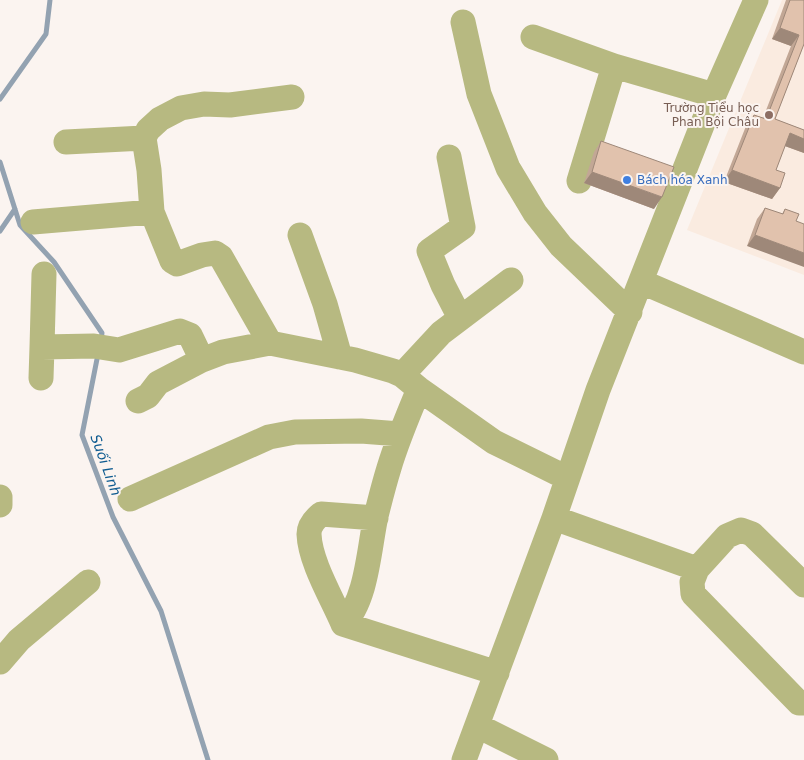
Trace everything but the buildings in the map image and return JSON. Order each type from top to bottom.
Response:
[{"type":"street","points":[[464,760],[554,518],[598,390],[714,96],[756,0]]},
{"type":"street","points":[[463,22],[479,94],[508,168],[535,213],[561,246],[630,312]]},
{"type":"street","points":[[533,37],[614,66],[714,96]]},
{"type":"street","points":[[579,181],[614,66]]},
{"type":"street","points":[[270,343],[221,257],[215,253],[202,255],[177,264],[172,261],[152,212],[149,170],[144,138],[148,130],[160,119],[181,108],[204,104],[230,106],[292,97]]},
{"type":"street","points":[[66,142],[144,138]]},
{"type":"street","points":[[449,157],[463,227],[429,251],[442,285],[460,318]]},
{"type":"street","points":[[33,222],[152,212]]},
{"type":"street","points":[[300,235],[326,304],[340,357]]},
{"type":"street","points":[[41,378],[44,274]]},
{"type":"street","points":[[342,624],[353,614],[372,545],[376,518],[400,434],[410,382],[441,333],[511,280]]},
{"type":"street","points":[[642,282],[804,352]]},
{"type":"street","points":[[42,347],[94,346],[119,350],[180,332],[186,332],[202,360]]},
{"type":"street","points":[[138,400],[148,396],[158,383],[202,360],[223,352],[270,343],[340,357],[410,382],[494,442],[567,478]]},
{"type":"street","points":[[130,499],[269,437],[295,432],[361,431],[400,434]]},
{"type":"street","points":[[0,497],[0,505]]},
{"type":"street","points":[[376,518],[321,514],[313,522],[309,533],[316,562],[342,624],[497,673]]},
{"type":"street","points":[[554,518],[697,568]]},
{"type":"street","points":[[804,584],[752,534],[741,530],[727,536],[697,568],[692,582],[693,594],[799,703],[804,703]]},
{"type":"street","points":[[0,662],[19,640],[88,582]]},
{"type":"street","points":[[478,726],[546,760]]},
{"type":"shaded area","name":"Trường Tiểu học Phan Bội Châu","points":[[782,0],[804,0],[804,275],[687,230]]},
{"type":"waterway","name":"Suối Linh","points":[[0,99],[46,34],[50,0]]},
{"type":"waterway","name":"Suối Linh","points":[[0,162],[20,225],[54,262],[102,333],[101,341]]},
{"type":"waterway","points":[[0,231],[15,209]]},
{"type":"waterway","name":"Suối Linh","points":[[98,354],[82,435],[113,517],[161,611],[208,760]]},
{"type":"place","name":"Trường Tiểu học Phan Bội Châu","points":[[769,115]]},
{"type":"place","name":"Bách hóa Xanh","points":[[627,180]]}]
